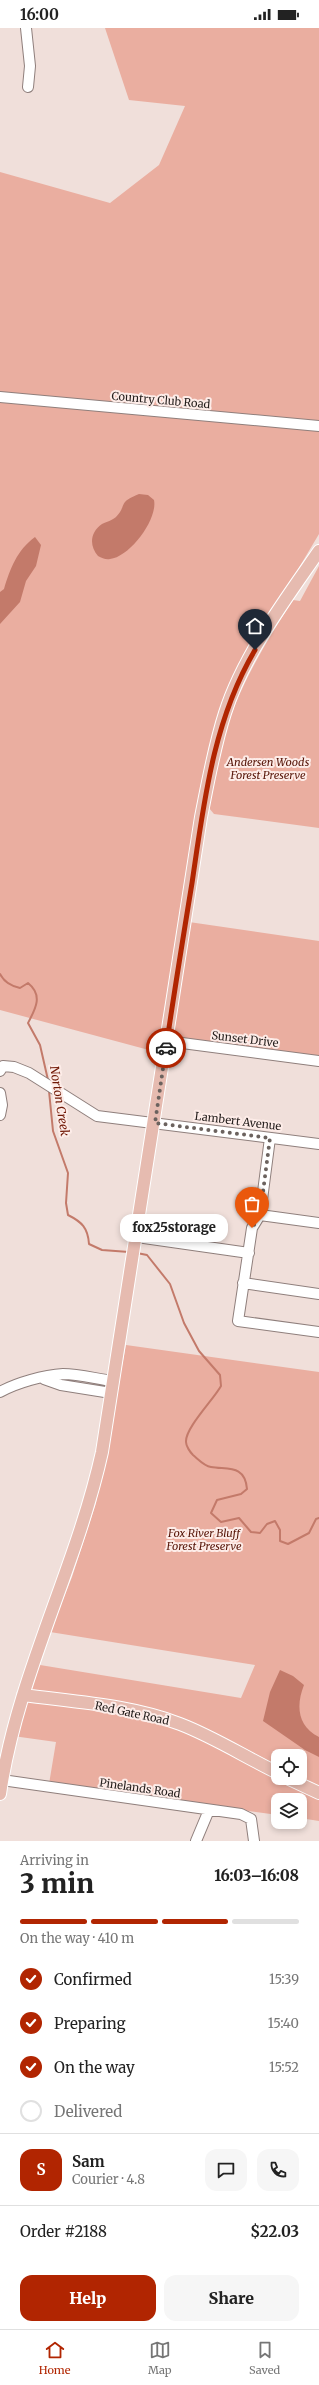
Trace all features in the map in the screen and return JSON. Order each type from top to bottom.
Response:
[{"type":"main road","points":[[0,1794],[2,1780],[23,1695],[42,1633],[69,1566],[93,1492],[102,1452],[202,817],[212,763],[225,713],[249,661],[287,597],[319,551]]},
{"type":"main road","name":"Red Gate Road","points":[[23,1695],[154,1716],[180,1724],[211,1738],[271,1770]]},
{"type":"main road","points":[[302,1785],[319,1793]]},
{"type":"street","points":[[26,28],[30,66],[28,87]]},
{"type":"street","name":"Country Club Road","points":[[0,397],[319,426]]},
{"type":"street","name":"Sunset Drive","points":[[167,1041],[319,1061]]},
{"type":"street","name":"Lambert Avenue","points":[[0,1071],[3,1066],[14,1067],[29,1073],[97,1116],[319,1144]]},
{"type":"street","points":[[0,1093],[2,1105],[0,1115]]},
{"type":"street","points":[[270,1138],[260,1215],[252,1228],[243,1283],[239,1321],[319,1332]]},
{"type":"street","points":[[260,1215],[319,1223]]},
{"type":"street","points":[[136,1241],[249,1253]]},
{"type":"street","points":[[243,1283],[319,1294]]},
{"type":"street","points":[[0,1392],[12,1386],[44,1378],[61,1385],[112,1387]]},
{"type":"street","name":"Pinelands Road","points":[[2,1780],[241,1814],[251,1819],[254,1841]]},
{"type":"street","points":[[196,1841],[209,1810]]},
{"type":"green space","points":[[105,28],[319,28],[319,534],[253,645],[232,688],[160,1053],[0,1010],[0,172],[110,203],[159,165],[185,106],[129,100]]},
{"type":"green space","name":"Andersen Woods Forest Preserve","points":[[319,566],[319,828],[214,814],[209,808],[218,759],[226,730],[239,696],[273,631],[293,600],[300,601]]},
{"type":"green space","points":[[189,922],[319,941],[319,1059],[175,1037],[173,1033]]},
{"type":"green space","name":"Fox River Bluff Forest Preserve","points":[[126,1345],[319,1372],[319,1821],[307,1819],[307,1793],[271,1793],[271,1814],[49,1784],[56,1742],[13,1736],[34,1664],[241,1698],[255,1665],[50,1632],[72,1577],[96,1503]]},
{"type":"shaded area","points":[[139,494],[148,495],[154,500],[152,517],[141,536],[126,552],[118,557],[107,559],[98,556],[92,544],[95,531],[102,524],[116,517],[120,513],[125,502]]},
{"type":"shaded area","points":[[35,537],[41,545],[36,566],[26,581],[20,602],[0,624],[0,592],[4,589],[15,560],[23,548]]},
{"type":"shaded area","points":[[280,1670],[293,1676],[304,1685],[299,1707],[300,1714],[306,1727],[319,1737],[319,1757],[307,1751],[307,1749],[304,1749],[263,1721],[270,1692]]},
{"type":"waterway","name":"Norton Creek","points":[[0,974],[10,985],[20,988],[28,983],[35,992],[37,1002],[28,1023],[40,1045],[48,1080]]},
{"type":"waterway","name":"Norton Creek","points":[[49,1091],[53,1131],[68,1173],[66,1203],[68,1215],[81,1223],[86,1230],[89,1244],[102,1250],[129,1252]]},
{"type":"waterway","name":"Norton Creek","points":[[137,1253],[147,1255],[170,1284],[184,1323],[199,1351],[220,1375],[221,1386],[190,1429],[186,1444],[192,1454],[206,1465],[239,1472],[243,1475],[246,1481],[247,1489],[241,1494],[217,1500],[211,1513],[221,1522],[239,1518],[251,1532],[260,1533],[267,1524],[275,1521],[280,1530],[280,1541],[288,1544],[309,1533],[316,1519],[319,1518]]},
{"type":"way so far","points":[[166,1048],[155,1123],[270,1138],[260,1215],[252,1228]]},
{"type":"place","name":"fox25storage","points":[[252,1228]]},
{"type":"route","points":[[166,1048],[175,984],[213,757],[225,713],[235,687],[255,650]]}]
